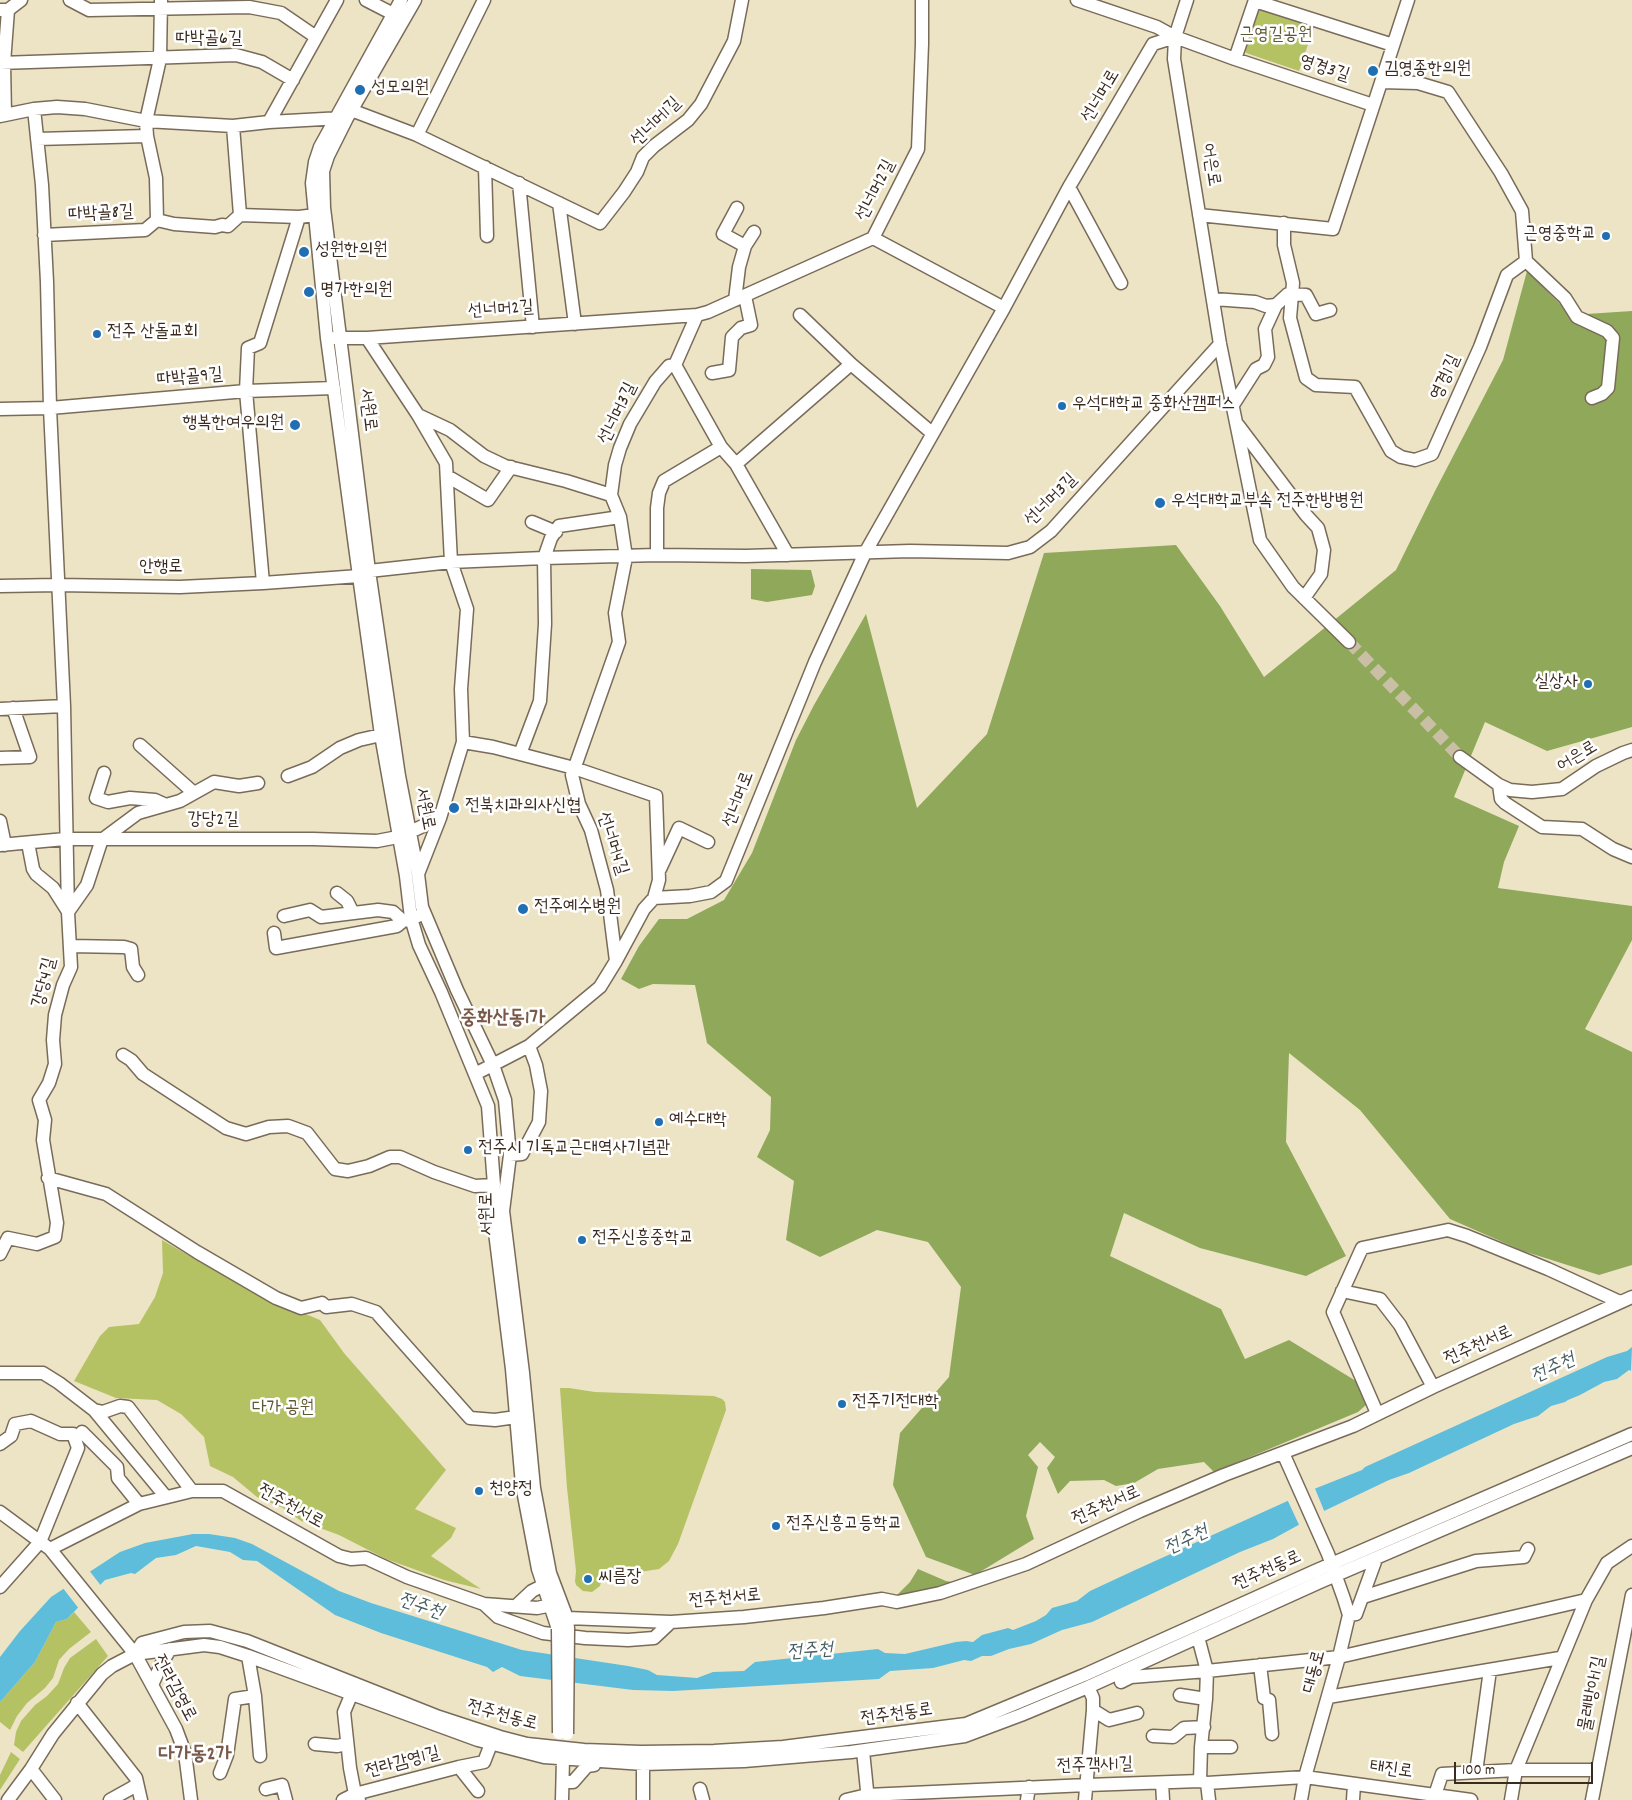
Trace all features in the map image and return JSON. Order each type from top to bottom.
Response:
[{"type":"street","points":[[21,0],[4,10],[2,116],[34,109],[57,107],[85,109],[146,121],[233,126],[344,113]]},
{"type":"street","points":[[70,0],[89,10],[161,5],[249,7],[281,14],[316,37]]},
{"type":"street","points":[[269,122],[337,0]]},
{"type":"street","points":[[366,0],[398,17]]},
{"type":"street","name":"서원로","points":[[398,17],[401,0]]},
{"type":"street","name":"서원로","points":[[404,834],[396,759],[334,388],[327,338],[312,183],[315,162],[320,147],[344,113],[398,17],[415,0]]},
{"type":"street","points":[[417,135],[484,0]]},
{"type":"street","name":"선너머1길","points":[[344,113],[417,135],[600,222],[624,192],[637,172],[643,157],[654,146],[688,120],[700,104],[734,41],[742,0]]},
{"type":"street","name":"선너머2길","points":[[327,338],[367,338],[697,315],[740,298],[873,238],[918,149],[922,0]]},
{"type":"street","points":[[1077,0],[1158,26],[1174,37]]},
{"type":"street","name":"어은로","points":[[1187,0],[1174,37],[1174,59],[1220,344],[1260,540],[1292,587],[1349,642]]},
{"type":"street","points":[[1235,59],[1255,0],[1393,45]]},
{"type":"street","points":[[1199,215],[1333,229],[1408,0]]},
{"type":"street","name":"따박골6길","points":[[157,220],[156,178],[147,136],[146,121],[160,59],[161,5]]},
{"type":"street","name":"영경3길","points":[[1174,37],[1373,105]]},
{"type":"street","name":"선너머로","points":[[654,898],[707,893],[726,881],[815,662],[865,553],[1004,308],[1069,186],[1153,44],[1174,37]]},
{"type":"street","name":"따박골6길","points":[[2,63],[236,55],[262,62],[293,80]]},
{"type":"street","points":[[1381,82],[1418,83],[1448,92],[1501,173],[1522,211],[1526,262],[1565,298],[1577,317],[1607,331],[1613,338],[1608,388],[1602,394],[1592,398]]},
{"type":"street","points":[[0,758],[30,757],[6,709],[64,706],[42,185],[34,109]]},
{"type":"street","name":"서원로","points":[[344,113],[323,171],[322,186],[341,337],[381,735],[412,875],[422,907],[457,990],[493,1065],[505,1100],[510,1155],[503,1211],[522,1416],[522,1485],[538,1569],[552,1605],[564,1625]]},
{"type":"street","points":[[233,126],[240,216],[315,215]]},
{"type":"street","points":[[37,139],[147,136]]},
{"type":"street","points":[[485,167],[487,236]]},
{"type":"street","points":[[519,183],[533,327]]},
{"type":"street","points":[[1069,186],[1120,283]]},
{"type":"street","points":[[559,203],[575,324]]},
{"type":"street","points":[[737,208],[722,234],[745,246]]},
{"type":"street","name":"따박골8길","points":[[44,235],[145,230],[157,220],[174,224],[216,228],[222,225],[228,226],[240,216]]},
{"type":"street","points":[[263,583],[246,391],[248,348],[260,343],[299,216]]},
{"type":"street","name":"영경1길","points":[[1284,224],[1284,246],[1292,283],[1290,318],[1306,378],[1316,385],[1354,386],[1391,451],[1401,457],[1415,460],[1432,454],[1480,347],[1507,275],[1526,262]]},
{"type":"street","points":[[712,373],[729,370],[732,337],[741,328],[751,325],[740,298],[739,267],[745,246],[754,232]]},
{"type":"street","points":[[873,238],[1004,308]]},
{"type":"street","points":[[1233,405],[1256,369],[1264,365],[1268,357],[1265,329],[1276,306],[1288,294],[1306,295],[1316,314],[1330,310]]},
{"type":"street","points":[[1214,299],[1255,302],[1266,306],[1276,306]]},
{"type":"street","points":[[697,315],[674,365],[721,447],[736,464],[788,555]]},
{"type":"street","points":[[800,315],[851,364],[932,433]]},
{"type":"street","points":[[367,338],[418,415],[446,463],[451,562],[467,609],[461,689],[462,742],[440,818],[412,875]]},
{"type":"street","name":"선너머3길","points":[[364,574],[451,562],[544,558],[657,555],[1008,553],[1030,547],[1051,531],[1220,344]]},
{"type":"street","points":[[736,464],[851,364]]},
{"type":"street","name":"선너머3길","points":[[611,495],[620,448],[630,424],[655,382],[669,366],[674,365]]},
{"type":"street","name":"따박골9길","points":[[0,409],[50,408],[246,391],[334,388]]},
{"type":"street","points":[[418,415],[450,430],[484,456],[511,467],[611,495],[620,517],[626,557]]},
{"type":"street","name":"어은로","points":[[1236,423],[1318,528],[1324,550],[1321,574],[1304,598]]},
{"type":"street","points":[[657,555],[657,508],[659,493],[664,481],[721,447]]},
{"type":"street","points":[[447,476],[488,500],[511,467]]},
{"type":"street","points":[[520,754],[540,700],[545,624],[544,558],[559,526],[620,517]]},
{"type":"street","points":[[532,522],[556,532]]},
{"type":"street","name":"선너머4길","points":[[616,961],[607,890],[591,830],[579,804],[572,775],[619,642],[615,613],[626,557]]},
{"type":"street","name":"안행로","points":[[0,586],[180,587],[263,583],[364,574]]},
{"type":"street","name":"강당4길","points":[[48,1178],[43,1140],[45,1120],[40,1100],[49,1083],[55,1064],[53,1040],[55,1015],[63,985],[72,967],[65,839],[64,706]]},
{"type":"street","points":[[288,776],[312,767],[340,748],[381,735]]},
{"type":"street","points":[[462,742],[493,747],[574,768],[656,796],[659,871],[659,880],[654,898],[644,909],[600,987],[529,1046],[475,1074]]},
{"type":"street","points":[[140,745],[194,793]]},
{"type":"street","name":"어은로","points":[[1460,757],[1499,786],[1510,790],[1532,792],[1562,789],[1596,766],[1632,750]]},
{"type":"street","points":[[104,773],[96,798],[108,802],[130,798],[155,800],[166,805]]},
{"type":"street","points":[[28,843],[33,869],[36,874],[53,888],[68,912],[87,885],[103,839],[138,814],[180,801],[214,782],[239,786],[258,783]]},
{"type":"street","points":[[1499,786],[1501,799],[1505,803],[1542,827],[1582,829],[1613,849],[1632,857]]},
{"type":"street","points":[[404,834],[440,818]]},
{"type":"street","name":"강당2길","points":[[0,821],[2,845],[65,839],[314,839],[377,841],[404,834]]},
{"type":"street","points":[[659,871],[679,828],[708,842]]},
{"type":"street","name":"서원로","points":[[412,875],[407,920],[441,992],[488,1106],[494,1185],[492,1208],[522,1416],[550,1573],[564,1625]]},
{"type":"street","points":[[336,893],[347,901],[353,913]]},
{"type":"street","points":[[284,916],[310,910],[321,917],[378,910],[393,912],[407,920]]},
{"type":"street","points":[[274,934],[276,948],[397,926],[425,913]]},
{"type":"street","points":[[70,946],[124,947],[131,949],[133,967],[138,975]]},
{"type":"street","points":[[510,1155],[522,1154],[539,1122],[541,1091],[536,1065],[529,1046]]},
{"type":"street","points":[[123,1055],[131,1060],[143,1074],[226,1128],[246,1134],[269,1127],[288,1126],[307,1133],[336,1169],[348,1171],[369,1166],[390,1157],[400,1157],[434,1172],[475,1186],[494,1185]]},
{"type":"street","points":[[0,1254],[8,1238],[38,1244],[55,1237],[57,1222],[48,1178],[106,1194],[197,1252],[276,1298],[301,1308],[322,1303],[326,1307],[352,1304],[376,1312],[470,1418],[495,1420],[522,1416]]},
{"type":"street","points":[[1377,1413],[1333,1312],[1362,1248],[1448,1230],[1626,1300]]},
{"type":"street","points":[[1342,1291],[1380,1299],[1400,1325],[1433,1387]]},
{"type":"street","name":"전주천서로","points":[[564,1625],[671,1622],[761,1615],[882,1599],[897,1602],[940,1593],[1026,1564],[1140,1511],[1286,1458],[1377,1413],[1626,1300]]},
{"type":"street","points":[[0,1373],[43,1373],[59,1383],[94,1410],[166,1497]]},
{"type":"street","points":[[94,1410],[103,1412],[120,1406],[128,1407],[192,1490]]},
{"type":"street","points":[[0,1444],[11,1436],[15,1424],[32,1422],[60,1434],[73,1434],[78,1448],[45,1545]]},
{"type":"street","points":[[82,1432],[117,1467],[118,1478],[139,1504]]},
{"type":"street","name":"전주천동로","points":[[8,1800],[31,1769],[53,1734],[77,1703],[102,1674],[112,1666],[135,1654],[204,1645],[220,1647],[248,1656],[416,1718],[491,1744],[530,1754],[714,1751],[773,1748],[868,1738],[966,1724],[1077,1679],[1332,1564],[1632,1434]]},
{"type":"street","name":"전주천동로","points":[[135,1654],[142,1643],[184,1632],[210,1631],[247,1641],[439,1717],[527,1744],[594,1760],[643,1764],[744,1761],[863,1751],[965,1736],[1022,1715],[1198,1637],[1332,1564],[1376,1559],[1632,1448]]},
{"type":"street","points":[[1286,1458],[1332,1564],[1349,1615],[1356,1614],[1376,1559]]},
{"type":"street","name":"전주천서로","points":[[0,1587],[45,1545],[139,1504],[192,1490],[223,1491],[339,1556],[351,1559],[366,1558],[407,1577],[484,1604],[537,1608],[552,1605]]},
{"type":"street","name":"전라감영로","points":[[0,1512],[45,1545],[60,1559],[135,1654],[176,1730],[185,1753],[191,1800]]},
{"type":"street","points":[[1511,1800],[1516,1770],[1560,1658],[1586,1600],[1608,1563],[1632,1546]]},
{"type":"street","points":[[1363,1597],[1476,1561],[1524,1557],[1528,1550]]},
{"type":"street","points":[[517,1605],[532,1591],[544,1585]]},
{"type":"street","name":"물레방아1길","points":[[1592,1800],[1632,1595]]},
{"type":"street","points":[[1120,1682],[1131,1677],[1339,1657],[1586,1600]]},
{"type":"street","points":[[484,1604],[498,1617],[544,1633],[585,1638],[628,1640],[654,1638],[671,1622]]},
{"type":"street","name":"대동로","points":[[1301,1800],[1305,1777],[1349,1615]]},
{"type":"street","points":[[562,1800],[564,1625]]},
{"type":"street","points":[[1198,1637],[1207,1671],[1201,1747],[1204,1782],[1209,1800]]},
{"type":"street","points":[[152,1685],[170,1650]]},
{"type":"street","points":[[248,1656],[255,1696],[260,1756]]},
{"type":"street","points":[[1328,1697],[1560,1658]]},
{"type":"street","points":[[1260,1665],[1264,1698],[1269,1700],[1272,1734]]},
{"type":"street","points":[[1476,1772],[1490,1670]]},
{"type":"street","points":[[1085,1800],[1093,1710],[1093,1698],[1088,1687]]},
{"type":"street","points":[[315,1744],[337,1746],[347,1744],[344,1712],[352,1693]]},
{"type":"street","points":[[1180,1695],[1206,1699]]},
{"type":"street","points":[[220,1773],[227,1756],[235,1699],[255,1696]]},
{"type":"street","points":[[77,1703],[136,1778],[141,1794],[110,1800]]},
{"type":"street","points":[[1093,1710],[1109,1720],[1137,1713]]},
{"type":"street","points":[[1153,1736],[1173,1737],[1184,1728],[1204,1727]]},
{"type":"street","name":"전라감영1길","points":[[347,1744],[350,1768],[357,1797]]},
{"type":"street","name":"전라감영1길","points":[[343,1800],[459,1767],[484,1762],[491,1744]]},
{"type":"street","points":[[1201,1747],[1231,1747]]},
{"type":"street","points":[[863,1751],[868,1797]]},
{"type":"street","points":[[563,1782],[573,1782],[587,1766],[594,1765],[594,1760]]},
{"type":"street","points":[[643,1764],[643,1800]]},
{"type":"street","name":"전라감영1길","points":[[459,1767],[478,1791]]},
{"type":"street","points":[[31,1769],[55,1800]]},
{"type":"street","points":[[1435,1795],[1442,1774],[1516,1770],[1597,1770]]},
{"type":"street","name":"전주객사1길","points":[[846,1800],[868,1797],[962,1795],[1029,1787],[1305,1777]]},
{"type":"street","name":"태진로","points":[[1305,1777],[1471,1800]]},
{"type":"street","points":[[1162,1783],[1163,1800]]},
{"type":"street","points":[[1353,1800],[1354,1784]]},
{"type":"street","points":[[266,1789],[282,1785],[286,1800]]},
{"type":"street","points":[[1027,1800],[1029,1787]]},
{"type":"green space","name":"근영길공원","points":[[1258,5],[1315,24],[1299,71],[1246,53],[1243,47]]},
{"type":"green space","points":[[1527,271],[1571,315],[1632,311],[1632,727],[1547,751],[1485,722],[1454,797],[1519,826],[1504,862],[1498,888],[1632,906],[1632,940],[1585,1029],[1632,1052],[1632,1265],[1599,1275],[1523,1251],[1450,1219],[1360,1110],[1289,1053],[1286,1142],[1346,1256],[1306,1276],[1200,1248],[1124,1213],[1110,1256],[1221,1309],[1245,1359],[1289,1340],[1356,1381],[1366,1405],[1358,1412],[1214,1472],[1204,1462],[1158,1469],[1134,1483],[1116,1486],[1104,1480],[1070,1481],[1058,1494],[1047,1468],[1055,1457],[1040,1442],[1028,1455],[1038,1467],[1026,1516],[1034,1539],[975,1575],[926,1557],[893,1485],[900,1433],[949,1377],[961,1287],[928,1242],[877,1230],[820,1257],[786,1240],[794,1181],[757,1157],[770,1130],[771,1097],[707,1043],[695,985],[653,984],[639,989],[621,979],[639,946],[659,919],[687,919],[724,900],[752,853],[796,740],[866,614],[917,808],[987,734],[1044,553],[1176,545],[1220,606],[1264,677],[1396,570],[1503,360]]},
{"type":"green space","points":[[751,569],[811,570],[815,586],[812,595],[767,602],[751,599]]},
{"type":"green space","name":"다가 공원","points":[[162,1240],[252,1292],[320,1320],[344,1353],[446,1470],[415,1509],[456,1528],[451,1538],[431,1556],[481,1589],[444,1580],[386,1559],[339,1535],[301,1521],[283,1508],[257,1497],[233,1477],[210,1466],[204,1437],[181,1414],[157,1400],[116,1398],[74,1381],[100,1336],[109,1327],[139,1324],[155,1297],[163,1273]]},
{"type":"green space","points":[[560,1388],[595,1392],[714,1396],[725,1402],[726,1410],[678,1544],[669,1561],[659,1569],[602,1578],[600,1586],[592,1592],[583,1591],[576,1585],[575,1581],[576,1571],[567,1488]]},
{"type":"green space","points":[[918,1569],[946,1581],[958,1583],[895,1597],[910,1582]]},
{"type":"green space","points":[[74,1612],[91,1632],[69,1649],[59,1660],[53,1678],[45,1688],[27,1703],[17,1716],[10,1730],[0,1722],[0,1702],[35,1662],[56,1622],[67,1619]]},
{"type":"green space","points":[[96,1639],[108,1656],[23,1752],[14,1745],[16,1732],[21,1721],[58,1684],[70,1658]]},
{"type":"green space","points":[[11,1752],[20,1759],[0,1790],[0,1775]]},
{"type":"water","points":[[1632,1347],[1631,1371],[1629,1370],[1617,1379],[1604,1382],[1565,1402],[1551,1406],[1538,1416],[1514,1424],[1409,1473],[1389,1480],[1324,1511],[1273,1539],[1240,1552],[1092,1622],[1062,1630],[1031,1644],[1009,1649],[991,1656],[982,1656],[971,1661],[964,1660],[933,1668],[890,1671],[879,1679],[673,1691],[633,1690],[520,1676],[502,1667],[493,1672],[487,1667],[381,1633],[335,1615],[257,1561],[243,1560],[230,1552],[196,1546],[176,1555],[156,1558],[135,1574],[131,1573],[105,1580],[67,1619],[56,1622],[35,1662],[0,1702],[0,1657],[20,1631],[51,1597],[120,1552],[145,1543],[193,1534],[209,1534],[235,1538],[252,1544],[339,1591],[371,1603],[522,1650],[628,1666],[648,1670],[657,1675],[697,1678],[713,1672],[744,1671],[755,1662],[878,1649],[885,1653],[905,1654],[956,1642],[973,1642],[982,1635],[1008,1628],[1013,1630],[1036,1621],[1046,1615],[1052,1608],[1077,1601],[1090,1591],[1133,1571],[1314,1489],[1362,1470],[1607,1357],[1627,1351]]},
{"type":"pier","points":[[1314,1486],[1325,1513],[1300,1527],[1287,1499]]},
{"type":"pier","points":[[88,1569],[102,1587],[80,1610],[62,1587]]},
{"type":"tunnel","points":[[1349,642],[1460,757]]},
{"type":"place","name":"김영종한의원","points":[[1373,71]]},
{"type":"place","name":"성모의원","points":[[360,90]]},
{"type":"place","name":"근영중학교","points":[[1606,236]]},
{"type":"place","name":"성원한의원","points":[[304,252]]},
{"type":"place","name":"명가한의원","points":[[309,292]]},
{"type":"place","name":"전주 산돌교회","points":[[97,334]]},
{"type":"place","name":"우석대학교 중화산캠퍼스","points":[[1062,406]]},
{"type":"place","name":"행복한여우의원","points":[[295,425]]},
{"type":"place","name":"우석대학교부속 전주한방병원","points":[[1160,503]]},
{"type":"place","name":"실상사","points":[[1588,684]]},
{"type":"place","name":"전북치과의사신협","points":[[454,808]]},
{"type":"place","name":"전주예수병원","points":[[523,909]]},
{"type":"place","name":"예수대학","points":[[659,1122]]},
{"type":"place","name":"전주시 기독교근대역사기념관","points":[[468,1150]]},
{"type":"place","name":"전주신흥중학교","points":[[582,1240]]},
{"type":"place","name":"전주기전대학","points":[[842,1404]]},
{"type":"place","name":"천양정","points":[[479,1491]]},
{"type":"place","name":"전주신흥고등학교","points":[[776,1526]]},
{"type":"place","name":"씨름장","points":[[588,1579]]},
{"type":"district","name":"중화산동1가","points":[[503,1020]]},
{"type":"district","name":"다가동2가","points":[[195,1756]]},
{"type":"water label","name":"전주천","points":[[1554,1370]]},
{"type":"water label","name":"전주천","points":[[1187,1542]]},
{"type":"water label","name":"전주천","points":[[420,1608]]},
{"type":"water label","name":"전주천","points":[[810,1653]]}]
